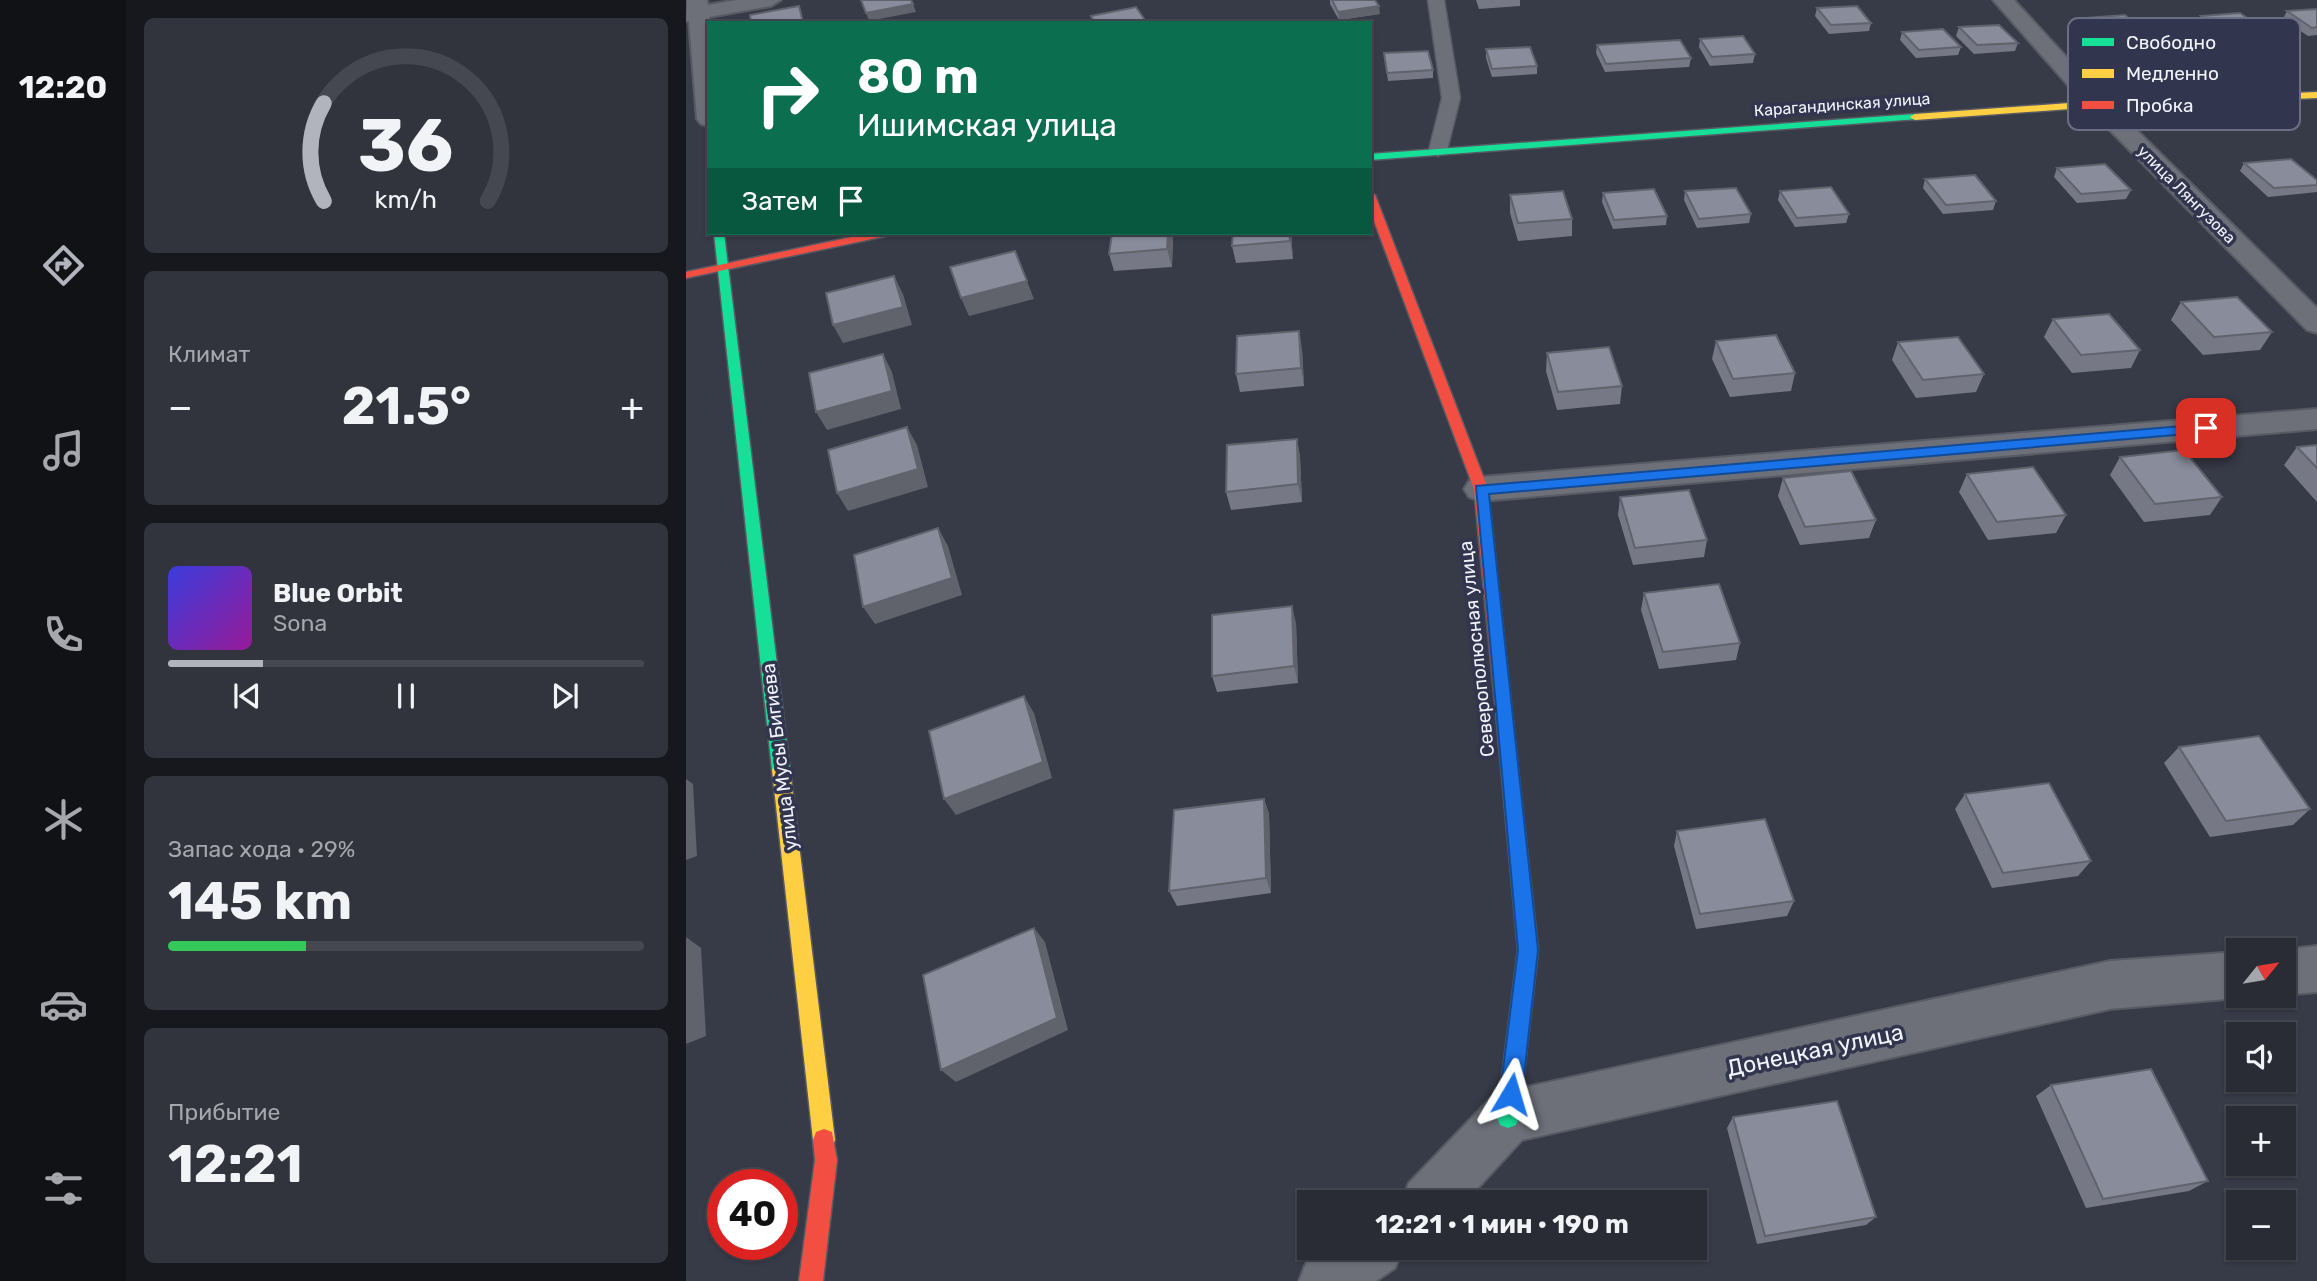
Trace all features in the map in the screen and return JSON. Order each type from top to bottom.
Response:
[{"type":"street","points":[[707,104],[694,9],[771,0]]},
{"type":"street","name":"улица Лянгузова","points":[[2003,0],[2068,72]]},
{"type":"street","name":"Карагандинская улица","points":[[1372,157],[2068,106]]},
{"type":"street","name":"улица Лянгузова","points":[[2123,130],[2317,324]]},
{"type":"street","name":"Северополюсная улица","points":[[1372,200],[1481,489],[1528,950],[1508,1117]]},
{"type":"street","name":"улица Мусы Бигиева","points":[[719,235],[827,1160],[811,1281]]},
{"type":"street","points":[[686,275],[876,235]]},
{"type":"street","points":[[1481,489],[2317,419]]},
{"type":"street","points":[[2296,971],[2317,969]]},
{"type":"street","name":"Донецкая улица","points":[[1508,1117],[2110,985],[2226,976]]},
{"type":"street","points":[[1439,1190],[1508,1117]]},
{"type":"street","points":[[1327,1281],[1358,1260]]},
{"type":"lane","points":[[1436,0],[1451,97],[1438,150]]},
{"type":"building","points":[[861,0],[911,0],[913,4],[866,13]]},
{"type":"building","points":[[1332,0],[1375,0],[1379,6],[1338,12]]},
{"type":"building","points":[[799,6],[803,21],[751,21],[750,15]]},
{"type":"building","points":[[1857,6],[1871,23],[1831,25],[1817,8]]},
{"type":"building","points":[[1136,7],[1146,21],[1094,21],[1091,16]]},
{"type":"building","points":[[2317,9],[2317,27],[2312,28],[2287,11]]},
{"type":"building","points":[[2240,13],[2247,18],[2204,18],[2201,16]]},
{"type":"building","points":[[2125,15],[2128,18],[2085,18]]},
{"type":"building","points":[[1999,25],[2018,43],[1977,45],[1959,27]]},
{"type":"building","points":[[1943,29],[1961,47],[1919,50],[1902,32]]},
{"type":"building","points":[[1743,36],[1755,54],[1712,57],[1700,39]]},
{"type":"building","points":[[1680,40],[1691,58],[1606,64],[1597,45]]},
{"type":"building","points":[[1530,47],[1537,66],[1492,69],[1486,49]]},
{"type":"building","points":[[1428,51],[1433,70],[1387,73],[1384,53]]},
{"type":"building","points":[[2291,159],[2317,180],[2317,185],[2274,188],[2244,163]]},
{"type":"building","points":[[2105,164],[2131,190],[2081,194],[2057,168]]},
{"type":"building","points":[[1975,175],[1996,201],[1946,205],[1925,179]]},
{"type":"building","points":[[1831,187],[1849,214],[1797,218],[1780,191]]},
{"type":"building","points":[[1736,188],[1751,214],[1699,219],[1685,191]]},
{"type":"building","points":[[1654,189],[1667,216],[1614,220],[1603,193]]},
{"type":"building","points":[[1563,191],[1572,219],[1518,223],[1510,195]]},
{"type":"building","points":[[1112,235],[1168,235],[1167,249],[1109,254]]},
{"type":"building","points":[[1233,235],[1289,235],[1290,241],[1232,246]]},
{"type":"building","points":[[1015,251],[1027,281],[961,298],[950,267]]},
{"type":"building","points":[[894,276],[903,307],[833,325],[826,293]]},
{"type":"building","points":[[2237,297],[2272,332],[2214,337],[2181,302]]},
{"type":"building","points":[[2109,314],[2140,350],[2081,355],[2053,319]]},
{"type":"building","points":[[1299,331],[1301,368],[1236,374],[1237,336]]},
{"type":"building","points":[[1776,335],[1795,373],[1733,379],[1716,341]]},
{"type":"building","points":[[1958,337],[1984,374],[1923,380],[1898,342]]},
{"type":"building","points":[[1609,347],[1622,386],[1558,392],[1547,353]]},
{"type":"building","points":[[883,354],[892,391],[816,412],[809,373]]},
{"type":"building","points":[[907,427],[918,469],[837,493],[828,450]]},
{"type":"building","points":[[1297,439],[1298,484],[1226,492],[1227,445]]},
{"type":"building","points":[[2317,445],[2317,468],[2297,447]]},
{"type":"building","points":[[2184,450],[2222,497],[2155,504],[2120,457]]},
{"type":"building","points":[[2033,467],[2066,515],[1997,522],[1967,474]]},
{"type":"building","points":[[1851,471],[1876,520],[1805,527],[1783,478]]},
{"type":"building","points":[[1689,490],[1707,540],[1635,548],[1620,497]]},
{"type":"building","points":[[938,528],[952,578],[863,607],[854,555]]},
{"type":"building","points":[[1719,584],[1740,643],[1663,652],[1644,593]]},
{"type":"building","points":[[1292,606],[1294,666],[1212,676],[1212,615]]},
{"type":"building","points":[[1024,696],[1043,762],[944,799],[929,731]]},
{"type":"building","points":[[2259,736],[2310,809],[2226,821],[2179,747]]},
{"type":"building","points":[[2049,783],[2091,861],[2003,873],[1965,794]]},
{"type":"building","points":[[1264,799],[1266,878],[1169,891],[1174,810]]},
{"type":"building","points":[[1765,819],[1794,901],[1700,914],[1677,831]]},
{"type":"building","points":[[1034,928],[1057,1018],[941,1070],[923,975]]},
{"type":"building","points":[[2151,1069],[2208,1181],[2103,1199],[2051,1085]]},
{"type":"building","points":[[1837,1101],[1876,1217],[1765,1236],[1733,1117]]},
{"type":"traffic: fast","points":[[1372,157],[1915,117]]},
{"type":"traffic: fast","points":[[719,235],[781,770]]},
{"type":"traffic: fast","points":[[1505,723],[1528,950],[1508,1117]]},
{"type":"traffic: slow","points":[[2300,96],[2317,95]]},
{"type":"traffic: slow","points":[[1915,117],[2068,106]]},
{"type":"traffic: slow","points":[[781,770],[824,1140]]},
{"type":"traffic: jam","points":[[1372,200],[1481,489],[1505,723]]},
{"type":"traffic: jam","points":[[686,275],[876,235]]},
{"type":"traffic: jam","points":[[811,1281],[826,1160],[824,1140]]},
{"type":"route","points":[[1511,1094],[1528,950],[1481,489],[2206,428]]}]
